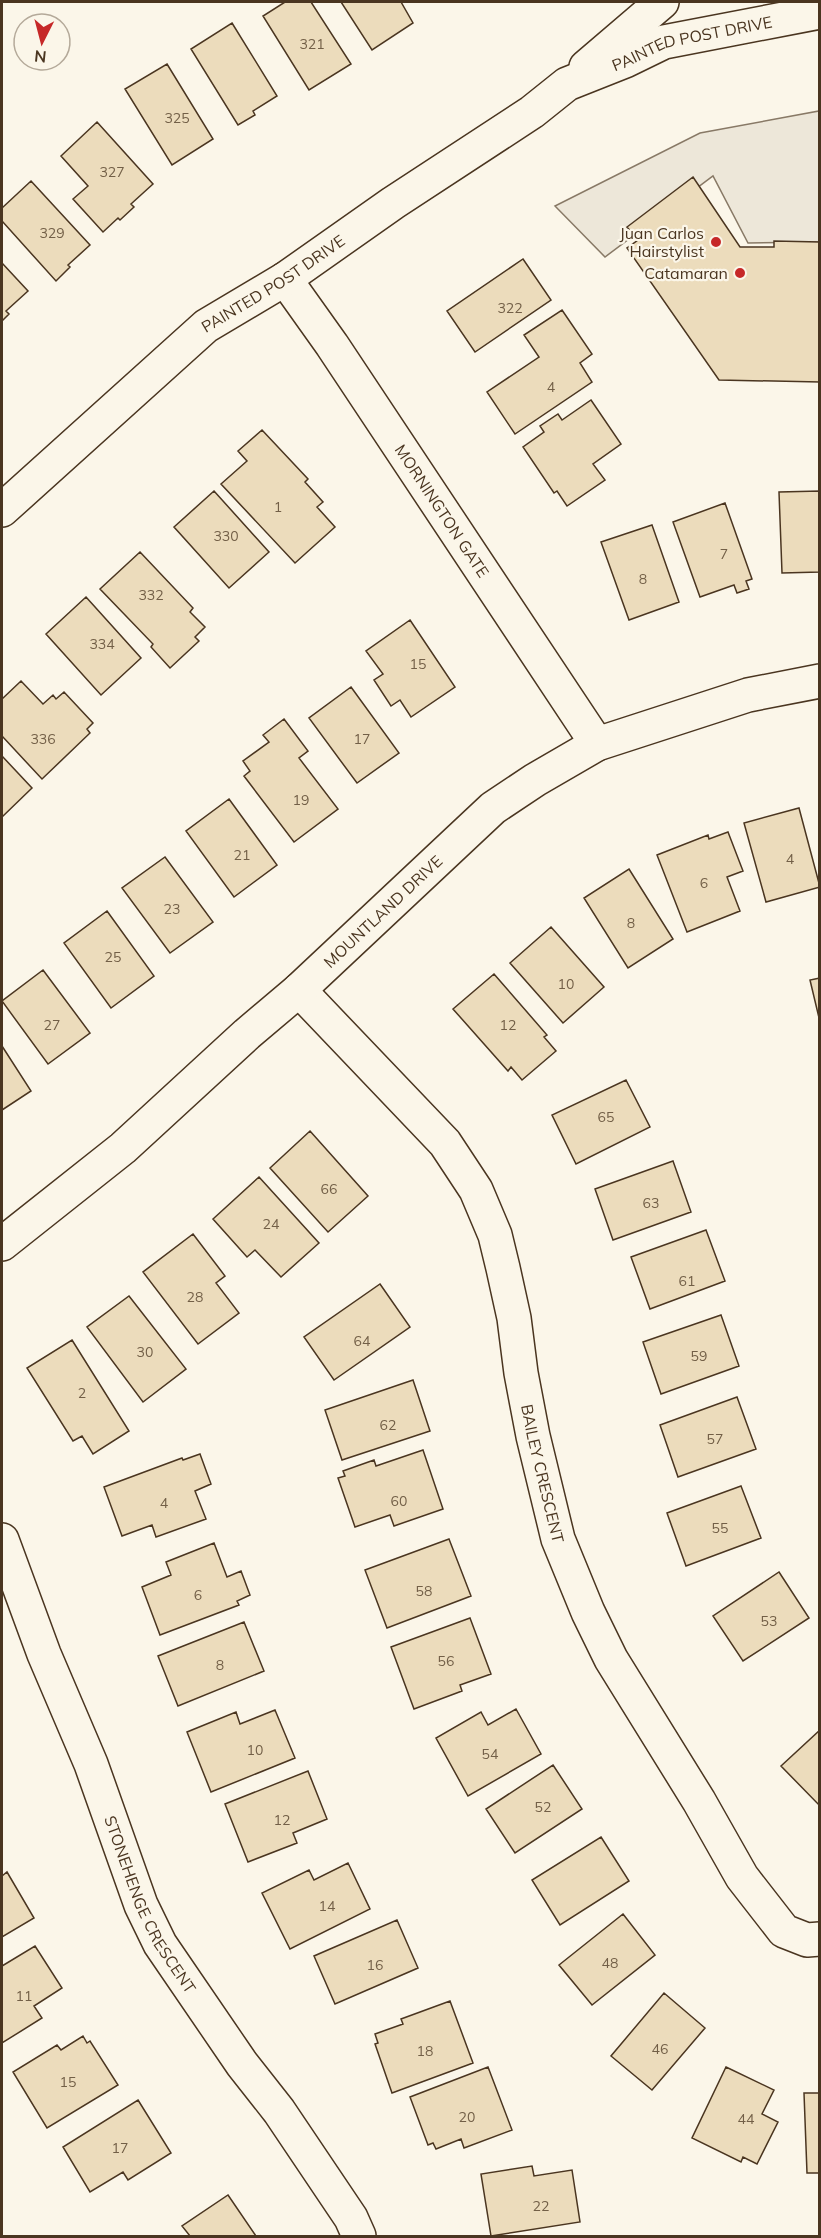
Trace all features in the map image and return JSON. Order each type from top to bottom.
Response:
[{"type":"street","name":"PAINTED POST DRIVE","points":[[2,510],[207,326],[285,279],[384,209],[532,112],[662,2]]},
{"type":"street","name":"PAINTED POST DRIVE","points":[[567,84],[664,42],[819,12]]},
{"type":"street","name":"MORNINGTON GATE","points":[[285,279],[332,345],[597,744]]},
{"type":"street","name":"MOUNTLAND DRIVE","points":[[2,1244],[123,1148],[247,1034],[299,990],[493,808],[535,780],[597,744],[748,694],[819,681]]},
{"type":"street","name":"BAILEY CRESCENT","points":[[299,990],[445,1143],[476,1190],[495,1235],[503,1268],[514,1318],[532,1436],[558,1539],[588,1612],[611,1659],[699,1801],[742,1877],[784,1931],[807,1940],[819,1939]]},
{"type":"street","name":"STONEHENGE CRESCENT","points":[[2,1540],[44,1654],[91,1764],[141,1905],[160,1944],[242,2064],[279,2111],[351,2218],[359,2236]]},
{"type":"shaded area","points":[[819,111],[819,242],[748,243],[713,176],[605,257],[555,206],[700,133]]},
{"type":"building","points":[[285,2],[311,2],[351,64],[309,90],[263,16]]},
{"type":"building","points":[[341,2],[401,2],[413,23],[372,50]]},
{"type":"building","points":[[232,23],[277,96],[253,111],[255,115],[238,125],[191,49]]},
{"type":"building","points":[[167,64],[213,139],[172,165],[125,89]]},
{"type":"building","points":[[97,122],[153,184],[131,204],[134,207],[103,232],[73,199],[88,186],[61,156]]},
{"type":"building","points":[[693,177],[740,247],[774,247],[774,241],[820,242],[820,382],[719,380],[627,248],[638,240],[627,227]]},
{"type":"building","points":[[31,181],[90,245],[68,265],[70,267],[56,281],[2,221],[2,208]]},
{"type":"building","points":[[523,259],[551,300],[475,352],[447,311]]},
{"type":"building","points":[[2,263],[28,291],[6,311],[9,314],[2,321]]},
{"type":"building","points":[[562,310],[592,354],[580,363],[592,382],[515,434],[487,392],[539,357],[524,335]]},
{"type":"building","points":[[591,400],[621,444],[593,464],[605,480],[567,506],[557,491],[554,493],[523,447],[544,432],[540,426],[558,414],[562,420]]},
{"type":"building","points":[[262,430],[308,479],[305,482],[323,502],[317,507],[335,527],[295,563],[221,484],[247,461],[238,451]]},
{"type":"building","points":[[214,491],[269,552],[229,588],[174,527]]},
{"type":"building","points":[[820,491],[820,572],[782,573],[779,492]]},
{"type":"building","points":[[725,503],[752,579],[746,581],[749,589],[737,593],[734,585],[700,597],[673,522]]},
{"type":"building","points":[[652,525],[679,602],[629,620],[601,542]]},
{"type":"building","points":[[140,552],[193,608],[190,612],[205,627],[195,637],[199,641],[170,668],[151,647],[153,644],[100,589]]},
{"type":"building","points":[[86,597],[141,658],[101,695],[46,634]]},
{"type":"building","points":[[410,620],[455,687],[411,717],[400,700],[391,706],[374,680],[383,674],[366,651]]},
{"type":"building","points":[[21,681],[43,704],[53,695],[56,699],[64,692],[93,723],[87,729],[90,733],[42,779],[2,736],[2,699]]},
{"type":"building","points":[[351,687],[399,753],[357,783],[309,718]]},
{"type":"building","points":[[284,719],[308,751],[299,758],[338,809],[294,842],[244,776],[250,771],[243,761],[269,742],[263,735]]},
{"type":"building","points":[[2,756],[32,788],[2,817]]},
{"type":"building","points":[[229,799],[277,865],[234,897],[186,831]]},
{"type":"building","points":[[799,808],[820,887],[766,902],[744,823]]},
{"type":"building","points":[[728,832],[743,871],[727,877],[740,911],[687,932],[657,855],[708,835],[709,839]]},
{"type":"building","points":[[165,857],[213,922],[170,953],[122,888]]},
{"type":"building","points":[[629,869],[673,939],[628,968],[584,898]]},
{"type":"building","points":[[107,911],[154,976],[111,1008],[64,943]]},
{"type":"building","points":[[551,927],[604,987],[563,1023],[510,963]]},
{"type":"building","points":[[43,970],[90,1033],[48,1064],[2,1001]]},
{"type":"building","points":[[494,974],[547,1035],[544,1037],[556,1051],[522,1080],[511,1067],[508,1071],[453,1009]]},
{"type":"building","points":[[820,978],[820,1022],[810,980]]},
{"type":"building","points":[[2,1046],[31,1091],[2,1110]]},
{"type":"building","points":[[626,1080],[650,1127],[576,1164],[552,1115]]},
{"type":"building","points":[[310,1131],[368,1196],[328,1232],[270,1168]]},
{"type":"building","points":[[673,1161],[691,1212],[613,1240],[595,1189]]},
{"type":"building","points":[[259,1177],[319,1243],[281,1277],[255,1250],[247,1257],[213,1219]]},
{"type":"building","points":[[706,1230],[725,1281],[650,1309],[631,1257]]},
{"type":"building","points":[[193,1234],[225,1276],[216,1283],[239,1313],[198,1344],[143,1272]]},
{"type":"building","points":[[380,1284],[410,1327],[334,1380],[304,1337]]},
{"type":"building","points":[[129,1296],[186,1369],[143,1402],[87,1327]]},
{"type":"building","points":[[721,1315],[739,1366],[661,1394],[643,1342]]},
{"type":"building","points":[[72,1340],[129,1431],[93,1454],[82,1436],[73,1441],[27,1368]]},
{"type":"building","points":[[413,1380],[430,1431],[342,1460],[325,1410]]},
{"type":"building","points":[[737,1397],[756,1449],[678,1477],[660,1425]]},
{"type":"building","points":[[423,1450],[443,1509],[394,1526],[390,1515],[355,1527],[338,1478],[345,1476],[343,1471],[374,1460],[376,1466]]},
{"type":"building","points":[[200,1454],[211,1484],[195,1491],[206,1519],[156,1537],[152,1525],[122,1536],[104,1487],[182,1458],[183,1460]]},
{"type":"building","points":[[741,1486],[761,1538],[686,1566],[667,1513]]},
{"type":"building","points":[[449,1539],[471,1596],[387,1628],[365,1570]]},
{"type":"building","points":[[214,1543],[227,1577],[241,1571],[250,1595],[237,1601],[239,1605],[160,1635],[142,1587],[171,1575],[166,1562]]},
{"type":"building","points":[[779,1572],[809,1618],[743,1661],[713,1616]]},
{"type":"building","points":[[470,1618],[491,1674],[460,1685],[462,1691],[414,1709],[391,1647]]},
{"type":"building","points":[[244,1622],[264,1671],[178,1706],[158,1656]]},
{"type":"building","points":[[516,1709],[541,1754],[468,1796],[436,1738],[481,1712],[488,1725]]},
{"type":"building","points":[[275,1710],[295,1758],[211,1792],[187,1732],[236,1712],[240,1724]]},
{"type":"building","points":[[820,1730],[820,1806],[781,1766]]},
{"type":"building","points":[[553,1765],[582,1809],[515,1853],[486,1809]]},
{"type":"building","points":[[308,1771],[327,1819],[293,1833],[297,1843],[248,1862],[225,1804]]},
{"type":"building","points":[[601,1837],[629,1881],[560,1925],[532,1880]]},
{"type":"building","points":[[348,1863],[370,1909],[290,1949],[262,1893],[309,1870],[314,1880]]},
{"type":"building","points":[[7,1872],[34,1918],[2,1937],[2,1876]]},
{"type":"building","points":[[623,1914],[655,1955],[592,2005],[559,1965]]},
{"type":"building","points":[[397,1920],[418,1968],[335,2004],[314,1956]]},
{"type":"building","points":[[35,1946],[62,1988],[34,2006],[42,2018],[2,2043],[2,1966]]},
{"type":"building","points":[[664,1993],[705,2028],[652,2090],[611,2056]]},
{"type":"building","points":[[450,2001],[473,2063],[392,2093],[375,2044],[378,2043],[375,2034],[403,2024],[401,2019]]},
{"type":"building","points":[[83,2036],[87,2043],[90,2041],[118,2085],[47,2128],[13,2072],[57,2045],[61,2050]]},
{"type":"building","points":[[488,2067],[512,2130],[464,2148],[461,2139],[436,2149],[433,2143],[428,2145],[410,2097]]},
{"type":"building","points":[[726,2067],[774,2090],[762,2114],[778,2122],[757,2164],[743,2157],[741,2162],[692,2138]]},
{"type":"building","points":[[804,2093],[820,2093],[820,2173],[807,2173]]},
{"type":"building","points":[[138,2100],[171,2153],[128,2180],[123,2172],[90,2192],[63,2147]]},
{"type":"building","points":[[532,2166],[534,2176],[572,2170],[580,2222],[491,2236],[481,2174]]},
{"type":"building","points":[[228,2195],[256,2236],[190,2236],[182,2226]]},
{"type":"place","name":"Juan Carlos Hairstylist","points":[[716,242]]},
{"type":"place","name":"Catamaran","points":[[740,273]]}]
